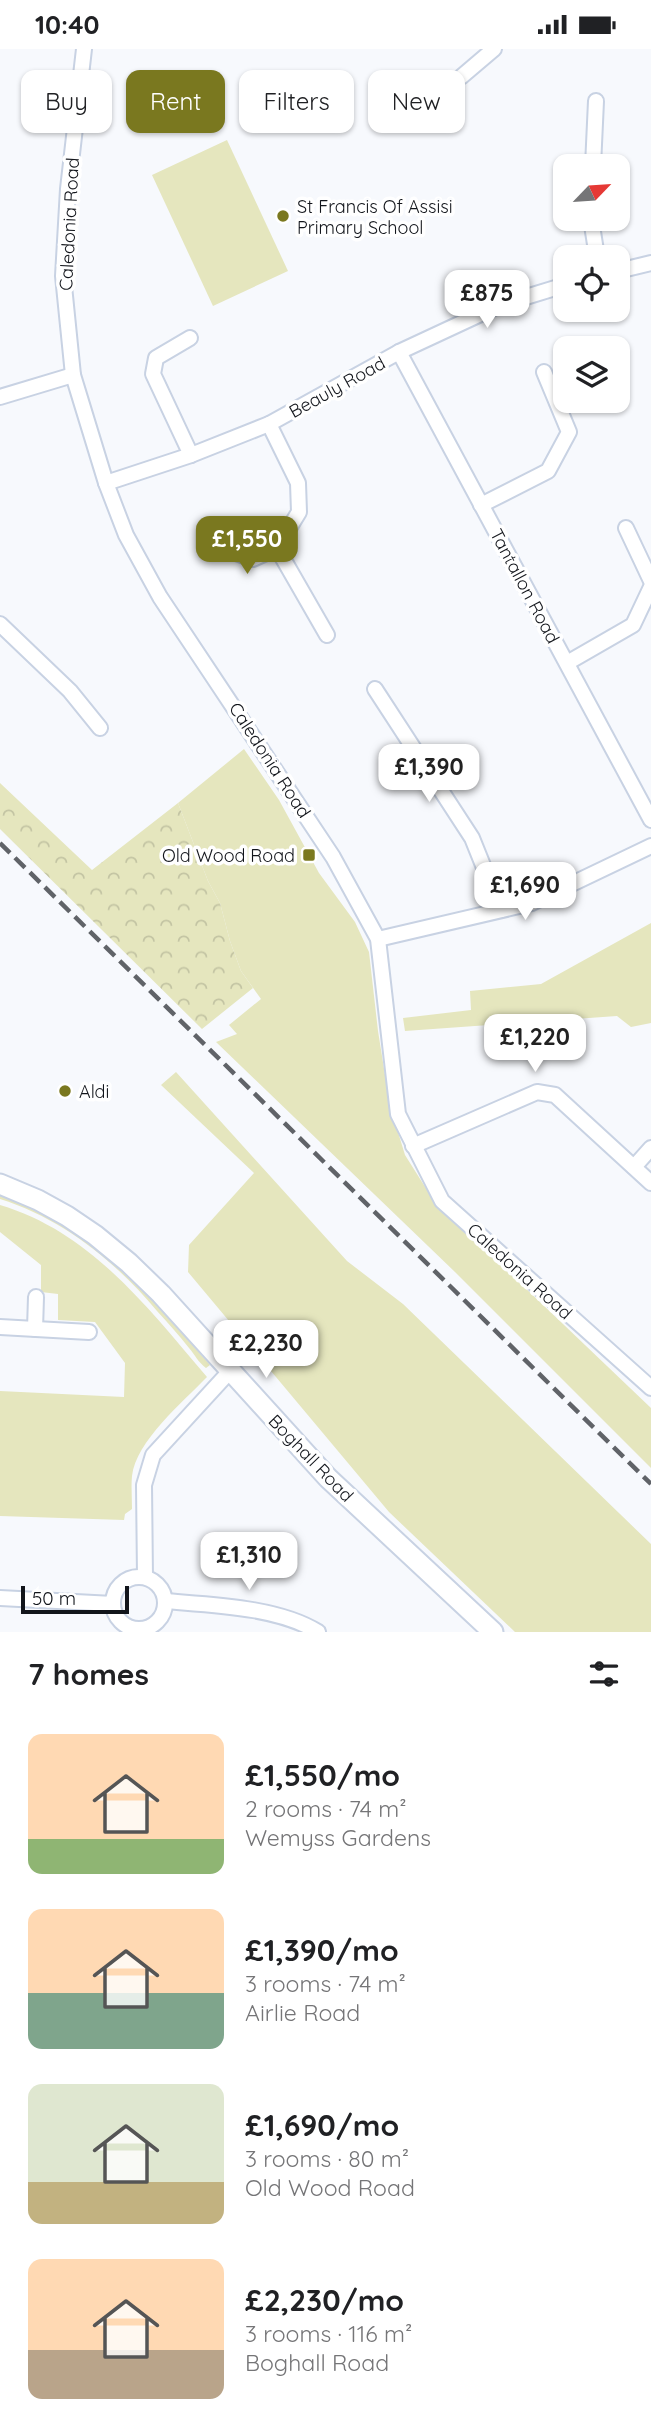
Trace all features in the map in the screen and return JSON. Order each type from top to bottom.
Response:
[{"type":"street","name":"Caledonia Road","points":[[84,49],[68,189],[63,276],[73,375],[106,483],[126,535],[160,597],[333,857],[378,939],[398,1114],[442,1201],[651,1388]]},
{"type":"street","points":[[465,74],[494,49]]},
{"type":"street","points":[[594,154],[596,101]]},
{"type":"street","points":[[630,268],[651,263]]},
{"type":"street","name":"Beauly Road","points":[[106,483],[191,455],[269,424],[399,352],[500,305],[553,289]]},
{"type":"street","points":[[190,338],[156,358],[153,374],[191,455]]},
{"type":"street","name":"Tantallon Road","points":[[399,352],[651,820]]},
{"type":"street","points":[[481,505],[548,471],[569,432],[544,372]]},
{"type":"street","points":[[0,397],[73,375]]},
{"type":"street","points":[[216,546],[253,559],[277,548],[299,512],[298,483],[269,424]]},
{"type":"street","points":[[626,528],[651,581]]},
{"type":"street","points":[[277,548],[327,635]]},
{"type":"street","points":[[566,663],[633,625],[651,587]]},
{"type":"street","points":[[0,624],[70,691],[100,728]]},
{"type":"street","points":[[375,689],[472,838],[501,910]]},
{"type":"street","points":[[378,939],[532,903],[651,846]]},
{"type":"street","points":[[413,1146],[537,1092],[555,1095],[651,1183]]},
{"type":"street","points":[[634,1167],[651,1148]]},
{"type":"street","name":"Boghall Road","points":[[0,1184],[38,1200],[95,1235],[161,1294],[328,1478],[493,1632]]},
{"type":"street","points":[[35,1329],[36,1297]]},
{"type":"street","points":[[0,1327],[89,1332]]},
{"type":"street","points":[[145,1577],[144,1485],[153,1455],[231,1370]]},
{"type":"street","points":[[132,1577],[145,1577],[161,1588],[165,1601],[159,1619],[144,1630],[123,1623],[116,1615],[113,1604],[116,1590],[122,1583],[132,1577]]},
{"type":"street","points":[[0,1598],[113,1604]]},
{"type":"street","points":[[165,1601],[263,1612],[307,1625],[318,1632]]},
{"type":"green space","points":[[227,140],[288,271],[213,306],[152,175]]},
{"type":"green space","points":[[244,749],[279,800],[319,873],[355,922],[369,952],[390,1106],[405,1155],[434,1201],[651,1408],[651,1468],[455,1272],[216,1042],[237,1034],[229,1025],[261,999],[241,971],[220,903],[208,881],[178,803]]},
{"type":"green space","points":[[0,783],[92,870],[178,803],[208,881],[220,903],[241,971],[253,988],[202,1029],[0,829]]},
{"type":"green space","points":[[651,923],[651,1023],[631,1027],[617,1016],[405,1031],[403,1018],[471,1010],[470,991],[541,984]]},
{"type":"green space","points":[[176,1072],[347,1261],[403,1304],[651,1544],[651,1632],[515,1632],[389,1512],[188,1272],[189,1245],[254,1173],[161,1085]]},
{"type":"green space","points":[[0,1195],[33,1208],[63,1225],[117,1265],[210,1365],[206,1368],[201,1363],[141,1293],[105,1259],[66,1230],[0,1199]]},
{"type":"green space","points":[[0,1205],[33,1217],[90,1253],[140,1299],[207,1377],[162,1423],[142,1449],[132,1476],[132,1509],[125,1514],[124,1520],[0,1516],[0,1391],[124,1397],[125,1363],[95,1322],[58,1320],[58,1294],[41,1292],[41,1265],[0,1232]]},
{"type":"railway","points":[[0,843],[651,1484]]},
{"type":"place","name":"St Francis Of Assisi Primary School","points":[[283,216]]},
{"type":"place","name":"Old Wood Road","points":[[309,855]]},
{"type":"place","name":"Aldi","points":[[65,1091]]}]
